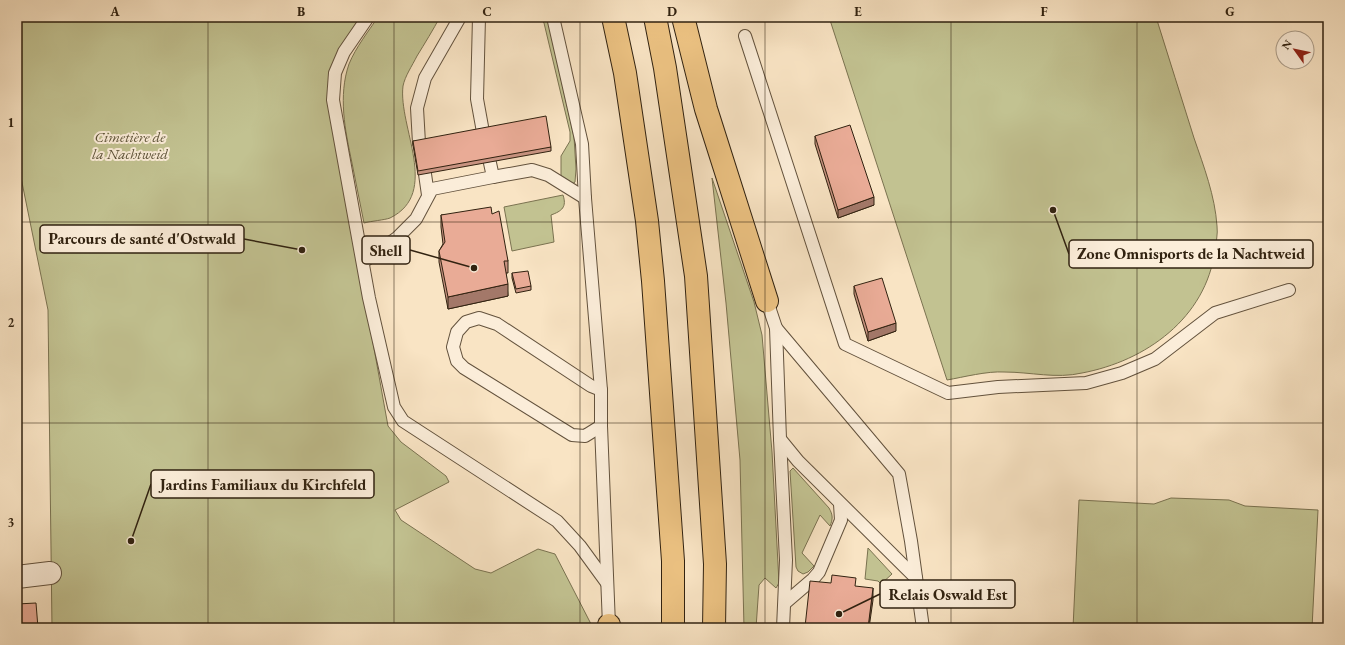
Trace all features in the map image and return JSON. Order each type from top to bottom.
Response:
[{"type":"highway","points":[[613,17],[625,73],[648,236],[673,561],[673,628]]},
{"type":"highway","points":[[655,17],[665,68],[696,276],[715,564],[714,628]]},
{"type":"highway","points":[[683,17],[706,109],[767,301]]},
{"type":"street","points":[[17,577],[50,573]]},
{"type":"lane","points":[[368,17],[344,52],[335,73],[333,100],[370,298],[394,407],[403,421],[428,439],[557,521],[580,546],[607,583]]},
{"type":"lane","points":[[420,144],[417,108],[425,78],[460,17]]},
{"type":"lane","points":[[479,17],[477,99],[483,132]]},
{"type":"lane","points":[[553,17],[582,144],[601,390],[601,426],[609,626]]},
{"type":"lane","points":[[745,36],[845,344],[948,393],[998,387],[1086,383],[1122,373],[1155,359],[1215,313],[1289,290]]},
{"type":"lane","points":[[490,163],[493,177]]},
{"type":"lane","points":[[363,262],[397,238],[416,219],[432,189],[532,170],[548,175],[585,198]]},
{"type":"lane","points":[[425,174],[428,195]]},
{"type":"lane","points":[[767,301],[776,328],[786,560],[783,628]]},
{"type":"lane","points":[[601,390],[591,386],[497,324],[479,318],[466,322],[457,332],[453,347],[457,361],[464,368],[572,435],[585,436],[601,426]]},
{"type":"lane","points":[[776,328],[802,361],[899,474],[923,627]]},
{"type":"lane","points":[[780,439],[793,456],[916,578]]},
{"type":"lane","points":[[785,603],[819,572],[841,520],[840,504]]},
{"type":"green space","name":"Cimetière de la Nachtweid","points":[[17,17],[363,17],[329,98],[388,426],[401,442],[446,476],[449,482],[395,510],[401,520],[475,569],[491,573],[538,549],[555,554],[591,624],[597,625],[597,628],[52,628],[48,310],[17,158]]},
{"type":"green space","points":[[378,17],[440,17],[405,78],[403,86],[403,102],[414,158],[415,176],[413,193],[405,207],[390,218],[364,223],[349,151],[343,101],[349,64],[362,40]]},
{"type":"green space","points":[[539,17],[547,17],[574,137],[576,169],[575,182],[571,185],[561,176],[561,156],[570,141],[570,132],[544,23]]},
{"type":"green space","points":[[829,17],[1156,17],[1208,182],[1216,215],[1217,235],[1209,274],[1199,296],[1186,316],[1150,347],[1129,358],[1106,367],[1072,375],[997,372],[983,373],[947,380]]},
{"type":"green space","points":[[712,178],[754,302],[762,335],[772,452],[779,583],[776,588],[765,578],[759,585],[756,628],[744,628],[740,460],[726,303]]},
{"type":"green space","points":[[563,195],[563,208],[551,215],[554,242],[512,251],[504,207]]},
{"type":"green space","points":[[793,468],[829,508],[832,517],[830,526],[820,515],[802,553],[814,566],[808,572],[803,574],[798,571],[796,567],[790,471]]},
{"type":"green space","points":[[1171,498],[1229,500],[1245,506],[1318,510],[1312,628],[1073,628],[1079,500],[1154,504]]},
{"type":"green space","points":[[868,548],[892,574],[881,584],[878,581],[865,579]]},
{"type":"building","points":[[546,116],[551,147],[418,171],[413,141]]},
{"type":"building","points":[[850,125],[874,197],[838,210],[815,136]]},
{"type":"building","points":[[491,207],[492,214],[499,211],[508,261],[504,261],[508,284],[448,297],[439,251],[445,242],[441,215]]},
{"type":"building","points":[[528,271],[531,286],[516,289],[512,273]]},
{"type":"building","points":[[882,278],[896,323],[868,332],[854,286]]},
{"type":"building","points":[[17,461],[20,479],[17,479]]},
{"type":"building","points":[[832,575],[856,578],[855,586],[873,588],[868,628],[805,627],[810,581],[831,583]]},
{"type":"building","points":[[36,603],[38,628],[17,628],[17,604]]},
{"type":"place","name":"Zone Omnisports de la Nachtweid","points":[[1053,210]]},
{"type":"place","name":"Parcours de santé d'Ostwald","points":[[302,250]]},
{"type":"place","name":"Shell","points":[[474,268]]},
{"type":"place","name":"Jardins Familiaux du Kirchfeld","points":[[131,541]]},
{"type":"place","name":"Relais Oswald Est","points":[[839,614]]}]
